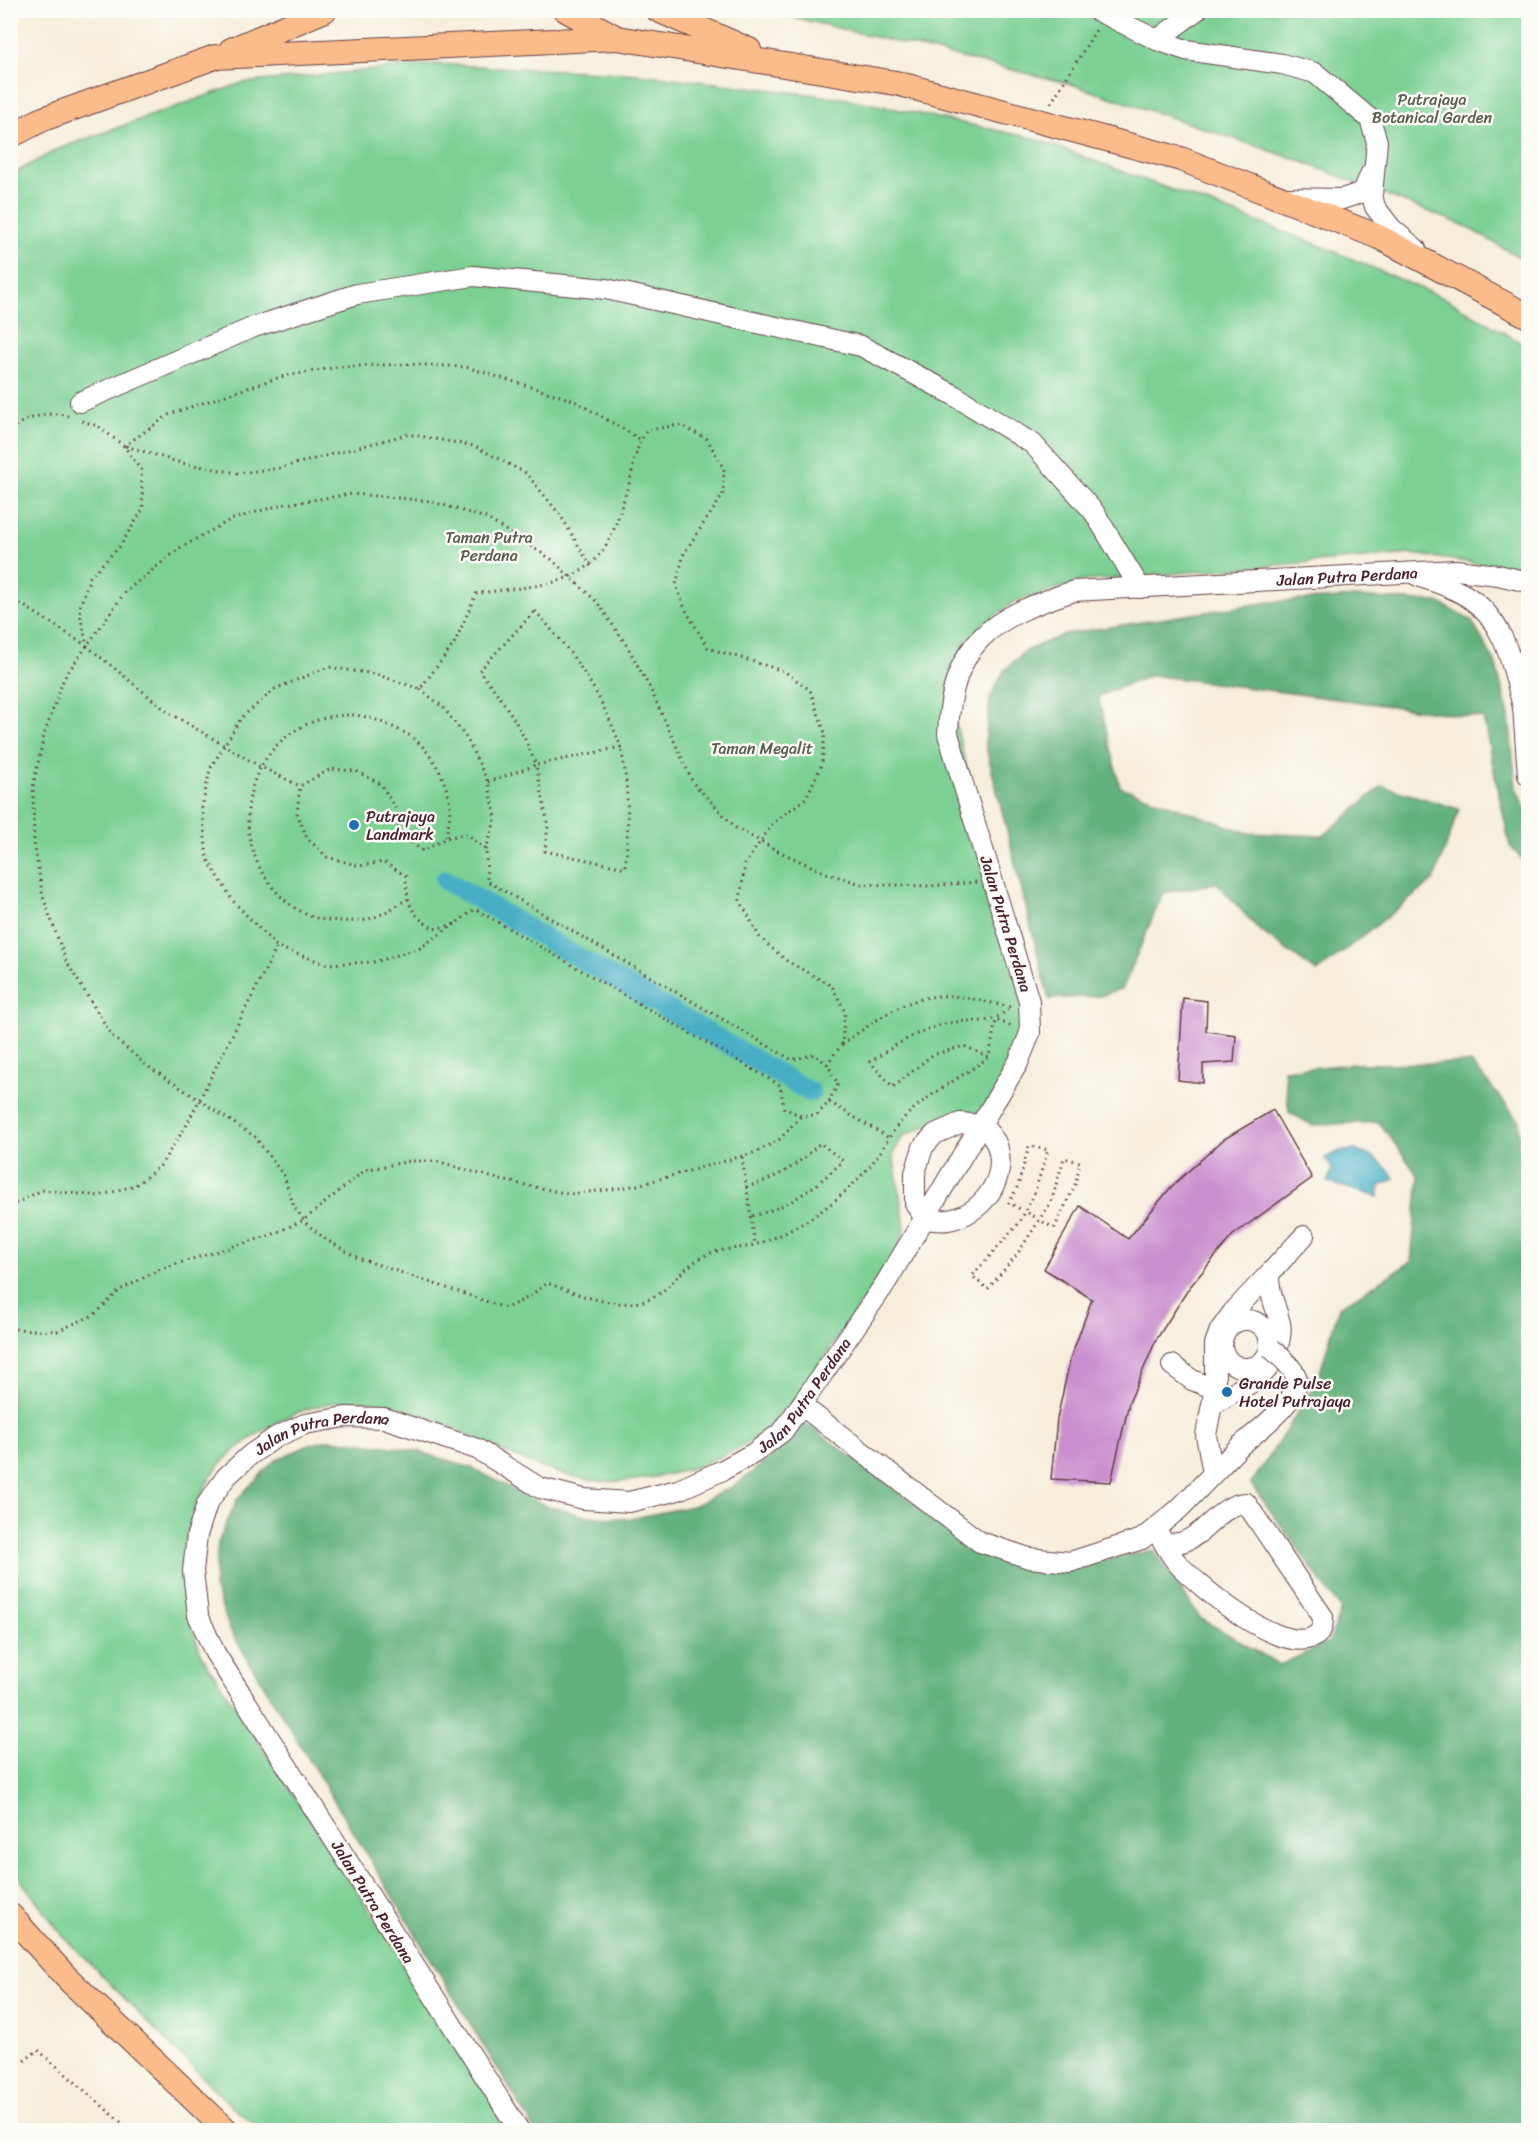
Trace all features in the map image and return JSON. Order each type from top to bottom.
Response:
[{"type":"main road","points":[[10,136],[43,119],[215,57],[325,10]]},
{"type":"main road","points":[[566,10],[617,38]]},
{"type":"main road","points":[[658,10],[782,64]]},
{"type":"main road","points":[[215,57],[617,38],[896,83],[1181,159],[1379,237],[1528,316]]},
{"type":"main road","points":[[10,1915],[67,1978],[226,2130]]},
{"type":"street","points":[[1157,40],[1197,10]]},
{"type":"street","points":[[1104,12],[1157,40],[1186,50],[1282,64],[1315,73],[1370,119],[1377,142],[1372,195],[1375,207],[1392,229],[1436,266]]},
{"type":"street","points":[[1279,198],[1342,199],[1362,192],[1374,168]]},
{"type":"street","points":[[80,402],[254,327],[357,294],[474,276],[606,289],[861,345],[952,394],[1033,444],[1094,512],[1140,588]]},
{"type":"street","name":"Jalan Putra Perdana","points":[[519,2130],[215,1653],[198,1615],[193,1570],[197,1535],[207,1504],[226,1477],[276,1437],[305,1424],[345,1417],[384,1418],[477,1449],[540,1488],[584,1499],[629,1502],[678,1490],[754,1453],[783,1431],[849,1331],[885,1284],[1018,1063],[1030,1033],[1029,1002],[948,734],[952,688],[974,642],[1008,618],[1041,602],[1074,591],[1456,570],[1497,575],[1528,582]]},
{"type":"street","points":[[1411,573],[1467,596],[1490,615],[1506,642],[1526,703]]},
{"type":"street","points":[[1528,655],[1526,703],[1528,775]]},
{"type":"street","points":[[960,1123],[982,1125],[996,1144],[999,1169],[990,1194],[971,1212],[948,1220],[925,1219],[915,1203],[915,1173],[923,1147],[935,1134],[960,1123]]},
{"type":"street","points":[[1213,1473],[1206,1435],[1218,1396],[1214,1359],[1220,1329],[1304,1236]]},
{"type":"street","points":[[1218,1396],[1264,1375],[1275,1359],[1281,1325],[1270,1293],[1269,1274]]},
{"type":"street","points":[[1161,1536],[1179,1509],[1213,1473],[1286,1404],[1297,1384],[1296,1377],[1271,1348]]},
{"type":"street","points":[[1172,1365],[1218,1396]]},
{"type":"street","points":[[801,1406],[980,1542],[1029,1558],[1070,1562],[1142,1539],[1161,1536],[1184,1542],[1197,1535],[1212,1520],[1240,1503],[1246,1503],[1323,1617],[1323,1628],[1317,1636],[1306,1640],[1287,1639],[1266,1631],[1214,1594],[1177,1563],[1161,1536]]},
{"type":"path","points":[[1040,121],[1104,12]]},
{"type":"path","points":[[124,446],[170,414],[280,377],[338,368],[408,364],[466,367],[573,400],[640,440]]},
{"type":"path","points":[[10,429],[21,422],[57,412],[98,426],[124,446],[141,470],[143,509],[120,546],[90,578],[79,609],[87,646]]},
{"type":"path","points":[[420,689],[453,644],[476,594],[510,587],[544,585],[570,577],[591,567],[606,546],[632,474],[640,440],[647,430],[680,425],[706,439],[724,469],[723,495],[684,553],[676,585],[685,609],[708,648],[784,671],[810,690],[825,733],[822,764],[806,798],[773,823],[745,864],[740,900],[760,938],[787,960],[832,986],[845,1012],[842,1044]]},
{"type":"path","points":[[124,446],[181,464],[238,473],[280,468],[408,434],[474,446],[526,473],[561,516],[591,567]]},
{"type":"path","points":[[827,1064],[842,1044],[881,1016],[925,998],[943,996],[1011,1006],[996,1020],[989,1057],[906,1115],[870,1166],[827,1208],[755,1245],[713,1252],[682,1270],[662,1292],[633,1304],[585,1297],[547,1282],[529,1297],[506,1308],[358,1258],[325,1239],[304,1220],[294,1207],[284,1176],[255,1137],[146,1065],[112,1036],[66,962],[43,897],[34,843],[33,787],[44,735],[64,678],[125,592],[180,548],[230,520],[280,505],[352,494],[430,501],[486,518],[551,559],[597,602],[627,646],[650,688],[693,783],[736,828],[826,873],[861,884],[931,886],[992,880]]},
{"type":"path","points":[[10,597],[87,646],[168,712],[259,766],[300,786]]},
{"type":"path","points":[[535,611],[577,659],[594,686],[621,747],[628,785],[630,818],[625,868],[545,851],[548,826],[537,765],[523,730],[503,698],[479,671],[535,611]]},
{"type":"path","points":[[327,667],[375,674],[420,689],[443,707],[467,739],[488,782],[496,817],[486,850],[487,881],[792,1060],[814,1054],[827,1064],[838,1084],[829,1102],[817,1116],[801,1116],[784,1108],[780,1085],[475,909],[420,948],[375,962],[326,964],[277,947],[233,901],[207,858],[202,808],[210,769],[224,746],[241,718],[275,689],[327,667]]},
{"type":"path","points":[[408,899],[371,919],[342,921],[312,918],[284,899],[260,872],[248,832],[248,803],[259,766],[286,736],[310,722],[348,715],[382,722],[416,739],[440,772],[450,806],[446,838]]},
{"type":"path","points":[[488,782],[537,765],[621,747]]},
{"type":"path","points":[[300,786],[331,769],[356,771],[381,784],[395,808],[400,834],[423,851],[446,838],[467,834],[486,850]]},
{"type":"path","points":[[300,786],[297,813],[308,838],[327,857],[360,866],[384,862],[406,876],[408,899],[416,918],[434,928],[455,924]]},
{"type":"path","points":[[10,1206],[42,1190],[99,1197],[136,1185],[159,1166],[186,1126],[277,947]]},
{"type":"path","points":[[989,1057],[964,1046],[932,1054],[892,1087],[870,1062],[904,1040],[949,1023],[996,1020],[1030,1033]]},
{"type":"path","points":[[829,1102],[889,1138]]},
{"type":"path","points":[[10,1326],[14,1329],[57,1331],[94,1315],[120,1290],[160,1269],[272,1235],[304,1220],[365,1170],[410,1161],[436,1161],[501,1180],[569,1194],[638,1185],[742,1157],[780,1138],[801,1116]]},
{"type":"path","points":[[746,1187],[775,1178],[796,1166],[820,1143],[843,1161],[813,1190],[768,1213],[751,1216]]},
{"type":"path","points":[[1008,1204],[1017,1186],[1029,1146],[1048,1150],[1034,1194],[1020,1222],[972,1276],[988,1289],[1018,1253],[1051,1202],[1064,1158],[1080,1162],[1075,1185],[1053,1228],[1043,1222]]},
{"type":"path","points":[[742,1157],[755,1245]]},
{"type":"path","points":[[1013,1205],[1022,1210]]},
{"type":"path","points":[[1028,1213],[1037,1218]]},
{"type":"path","points":[[10,2073],[38,2050],[130,2130]]},
{"type":"green space","name":"Putrajaya Botanical Garden","points":[[767,11],[1528,11],[1528,262],[1463,225],[1298,160],[1071,84]]},
{"type":"green space","name":"Taman Putra Perdana","points":[[431,64],[640,74],[848,99],[1033,138],[1324,247],[1448,300],[1528,347],[1528,571],[1412,554],[1082,581],[1015,602],[984,623],[964,643],[947,687],[1025,1013],[1021,1038],[988,1105],[972,1116],[924,1127],[903,1136],[893,1154],[905,1227],[897,1253],[788,1409],[761,1435],[727,1454],[688,1469],[646,1478],[616,1481],[590,1480],[548,1470],[433,1419],[395,1406],[356,1401],[314,1407],[269,1427],[242,1445],[218,1467],[206,1485],[193,1513],[182,1561],[182,1593],[185,1608],[202,1656],[514,2130],[263,2130],[233,2108],[63,1936],[11,1867],[11,175],[58,149],[242,83]]},
{"type":"green space","points":[[1357,597],[1438,602],[1471,620],[1495,662],[1509,715],[1516,788],[1528,815],[1528,866],[1510,846],[1483,718],[1152,675],[1098,696],[1120,787],[1248,833],[1323,836],[1382,786],[1459,809],[1434,880],[1317,972],[1258,929],[1217,883],[1163,893],[1123,988],[1100,996],[1049,999],[985,743],[990,698],[1004,671],[1025,651],[1065,634],[1269,602]]},
{"type":"green space","points":[[1471,1063],[1519,1120],[1519,1147],[1528,1171],[1528,2130],[535,2130],[230,1630],[214,1587],[218,1543],[238,1498],[274,1461],[309,1445],[327,1440],[418,1451],[472,1468],[544,1505],[586,1516],[629,1519],[693,1506],[734,1486],[771,1457],[803,1421],[969,1544],[1071,1566],[1154,1550],[1200,1618],[1280,1665],[1329,1642],[1341,1609],[1251,1484],[1317,1383],[1339,1307],[1411,1262],[1419,1177],[1379,1122],[1312,1125],[1289,1112],[1284,1070],[1355,1064]]},
{"type":"water","points":[[1354,1150],[1378,1160],[1395,1179],[1380,1186],[1378,1197],[1327,1182],[1332,1169],[1325,1158],[1340,1151]]},
{"type":"building","points":[[1183,998],[1207,1001],[1206,1031],[1236,1035],[1234,1062],[1203,1064],[1203,1083],[1178,1080]]},
{"type":"building","points":[[1273,1110],[1312,1178],[1233,1235],[1189,1288],[1156,1340],[1129,1403],[1111,1482],[1051,1479],[1057,1419],[1070,1360],[1092,1299],[1044,1269],[1080,1206],[1128,1239],[1172,1186],[1224,1139]]},
{"type":"waterway","points":[[445,880],[810,1092]]},
{"type":"place","name":"Putrajaya Landmark","points":[[354,825]]},
{"type":"place","name":"Grande Pulse Hotel Putrajaya","points":[[1227,1392]]},
{"type":"park label","name":"Taman Megalit","points":[[762,748]]}]
